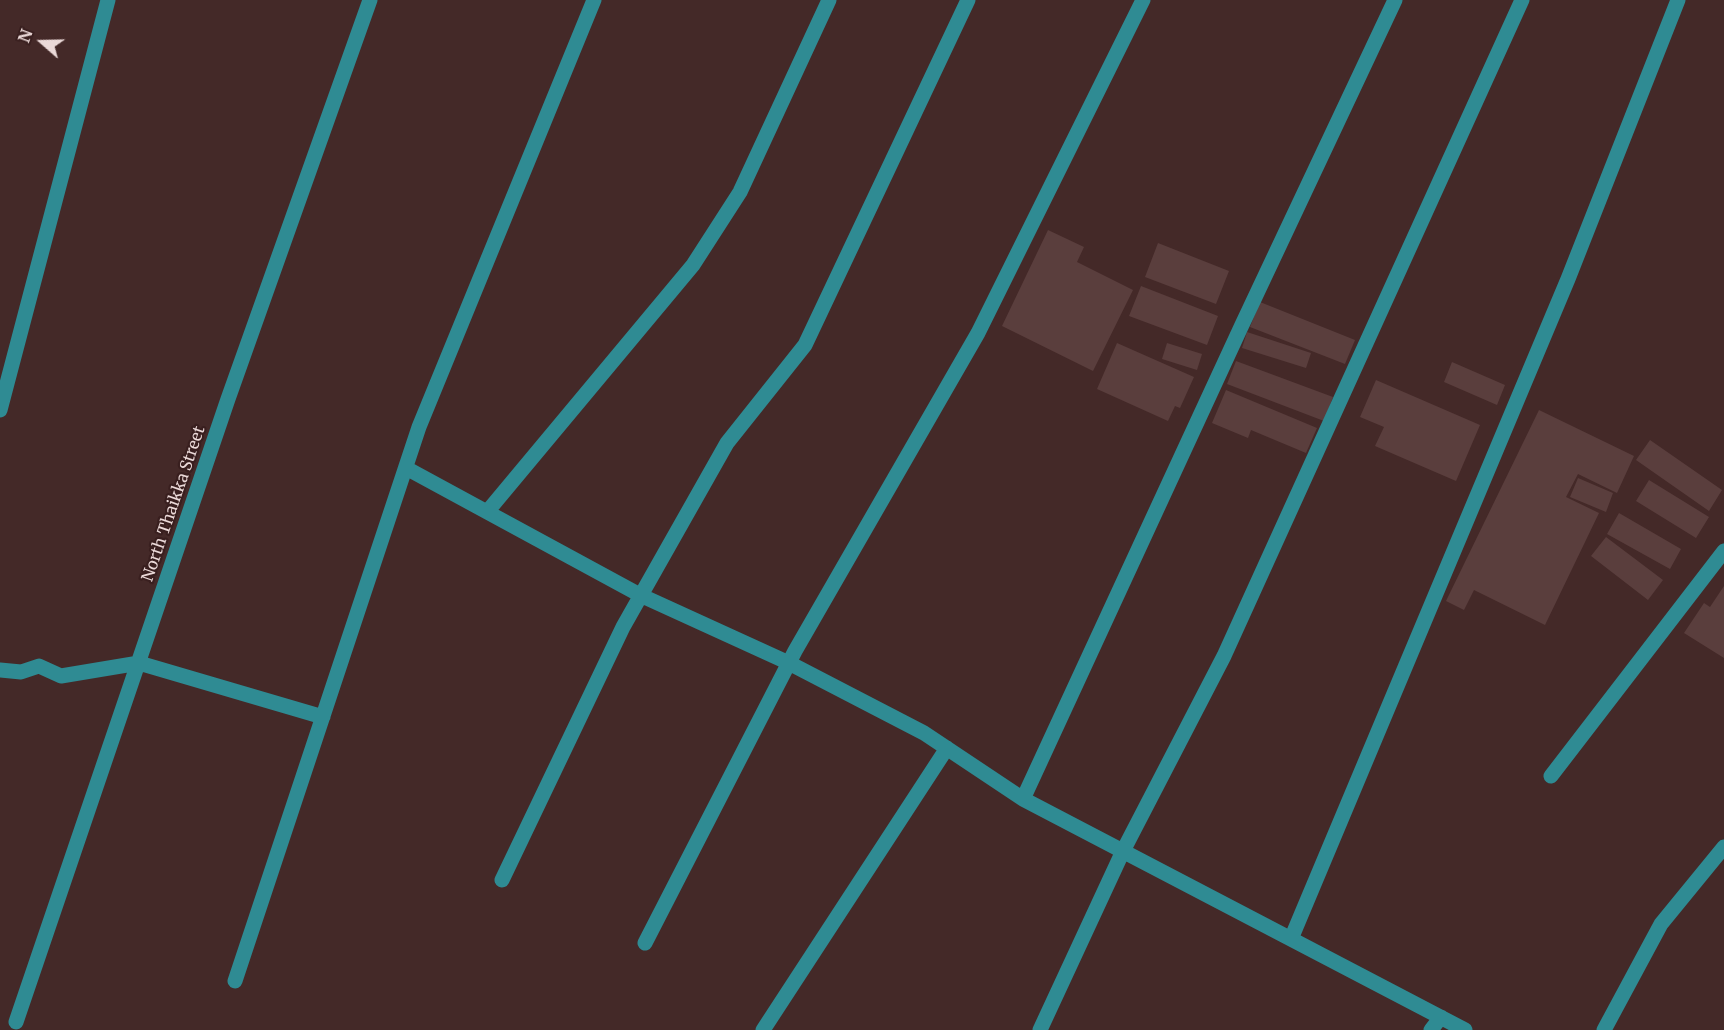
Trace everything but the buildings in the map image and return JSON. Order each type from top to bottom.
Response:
[{"type":"street","points":[[0,410],[108,0]]},
{"type":"street","name":"North Thaikka Street","points":[[16,1022],[228,399],[370,0]]},
{"type":"street","points":[[235,981],[419,427],[594,0]]},
{"type":"street","points":[[487,512],[693,265],[740,192],[829,0]]},
{"type":"street","points":[[502,880],[640,595],[727,443],[805,345],[968,0]]},
{"type":"street","points":[[645,943],[789,663],[978,333],[1143,0]]},
{"type":"street","points":[[1023,799],[1395,0]]},
{"type":"street","points":[[1040,1030],[1123,851],[1224,656],[1522,0]]},
{"type":"street","points":[[1292,939],[1568,279],[1678,0]]},
{"type":"street","points":[[406,468],[640,595],[789,663],[924,734],[1023,799],[1466,1030]]},
{"type":"street","points":[[1551,776],[1724,551]]},
{"type":"street","points":[[0,670],[21,672],[39,666],[61,676],[139,663],[323,717]]},
{"type":"street","points":[[764,1030],[947,748]]},
{"type":"street","points":[[1604,1030],[1661,924],[1724,847]]},
{"type":"street","points":[[1431,1030],[1440,1017]]}]
